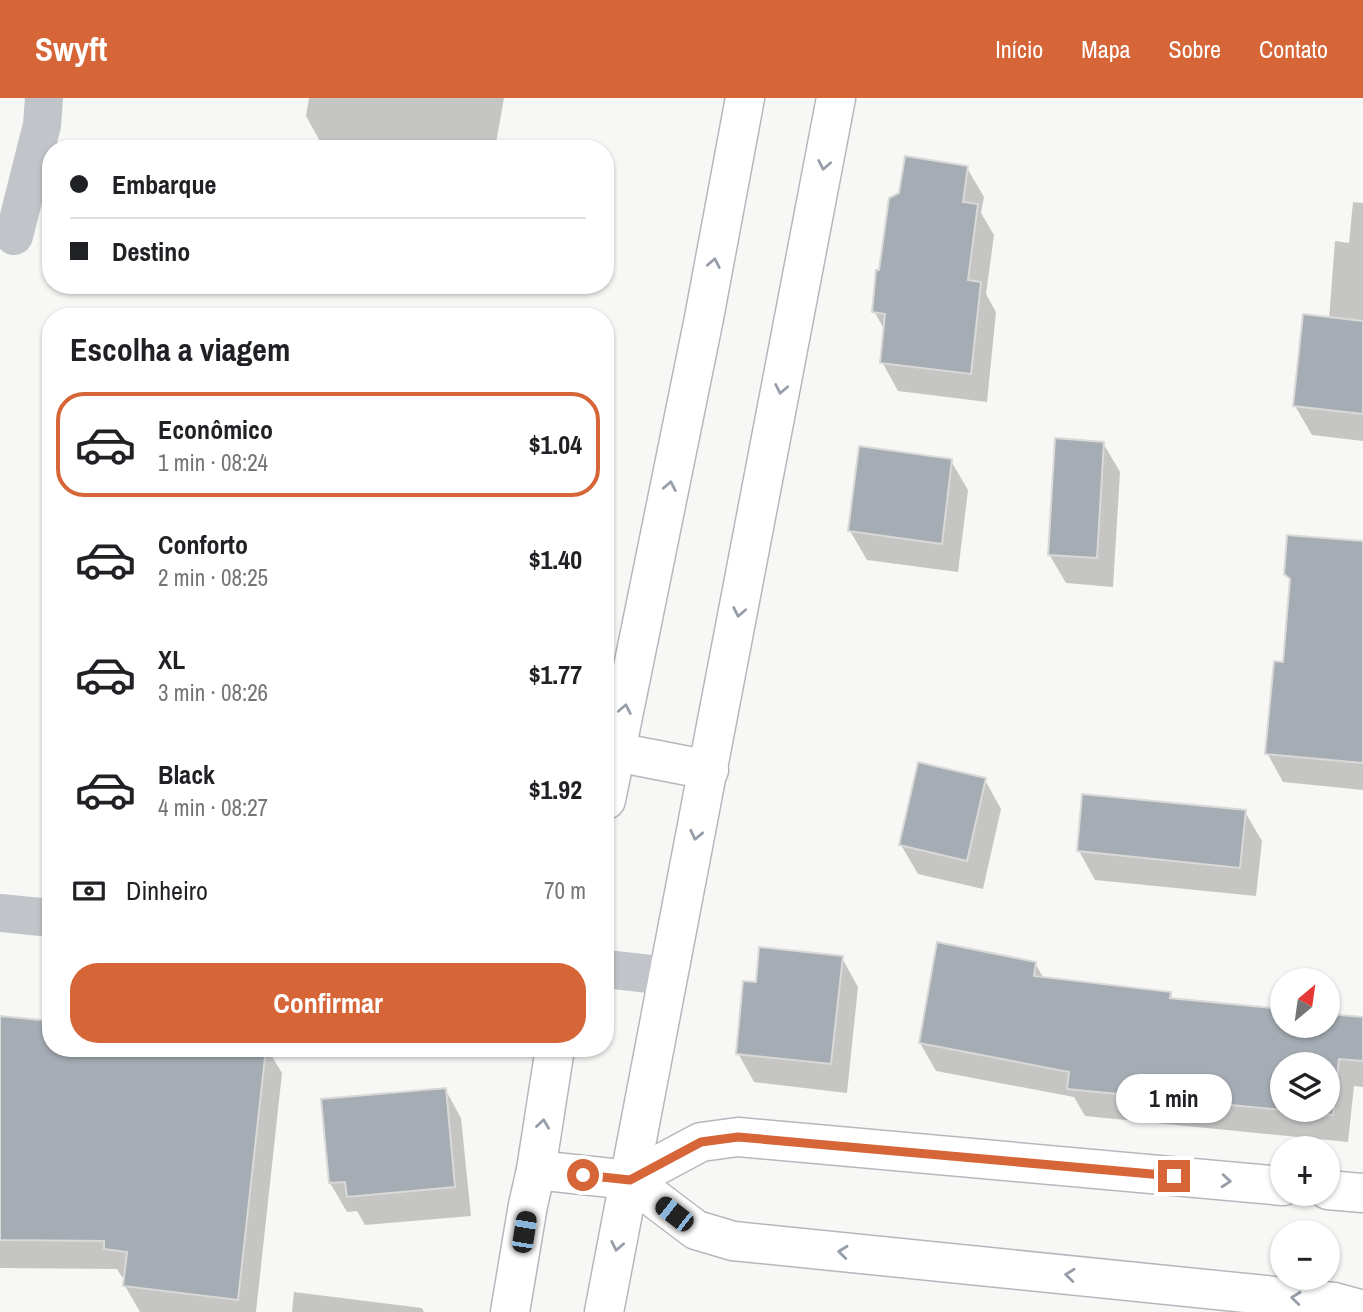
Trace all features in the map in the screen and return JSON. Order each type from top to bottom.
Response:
[{"type":"street","points":[[14,236],[42,125],[44,98]]},
{"type":"street","points":[[614,762],[702,331],[745,98]]},
{"type":"street","points":[[604,1312],[836,98]]},
{"type":"street","points":[[616,752],[709,770]]},
{"type":"street","points":[[0,913],[42,917]]},
{"type":"street","points":[[614,970],[667,976]]},
{"type":"street","points":[[510,1312],[554,1057]]},
{"type":"street","points":[[630,1180],[701,1142],[738,1137],[1270,1185]]},
{"type":"street","points":[[536,1170],[630,1180],[696,1230],[733,1241],[1335,1302],[1363,1310]]},
{"type":"street","points":[[1340,1191],[1363,1193]]},
{"type":"building","points":[[905,156],[968,166],[963,202],[978,204],[968,280],[981,282],[971,374],[880,363],[885,314],[872,312],[876,270],[879,270],[889,198],[899,193]]},
{"type":"building","points":[[1303,314],[1363,321],[1363,414],[1293,406]]},
{"type":"building","points":[[1055,438],[1104,442],[1097,558],[1048,555]]},
{"type":"building","points":[[859,446],[952,459],[942,544],[848,531]]},
{"type":"building","points":[[1287,535],[1363,541],[1363,763],[1265,754],[1274,661],[1283,662],[1290,579],[1284,574]]},
{"type":"building","points":[[918,762],[986,778],[967,861],[899,845]]},
{"type":"building","points":[[1082,794],[1246,810],[1240,868],[1077,851]]},
{"type":"building","points":[[937,942],[1036,962],[1034,976],[1171,992],[1170,998],[1270,1008],[1270,1038],[1340,1038],[1340,1015],[1363,1017],[1363,1061],[1340,1059],[1340,1052],[1270,1052],[1270,1109],[1067,1089],[1069,1072],[919,1043]]},
{"type":"building","points":[[759,947],[843,956],[831,1064],[736,1054],[743,981],[756,982]]},
{"type":"building","points":[[0,1016],[42,1020],[42,1057],[265,1057],[238,1300],[123,1286],[127,1252],[104,1249],[104,1241],[0,1240]]},
{"type":"building","points":[[446,1088],[455,1187],[347,1197],[345,1182],[329,1183],[321,1099]]},
{"type":"route","points":[[583,1175],[630,1180],[701,1142],[738,1137],[1174,1176]]}]
